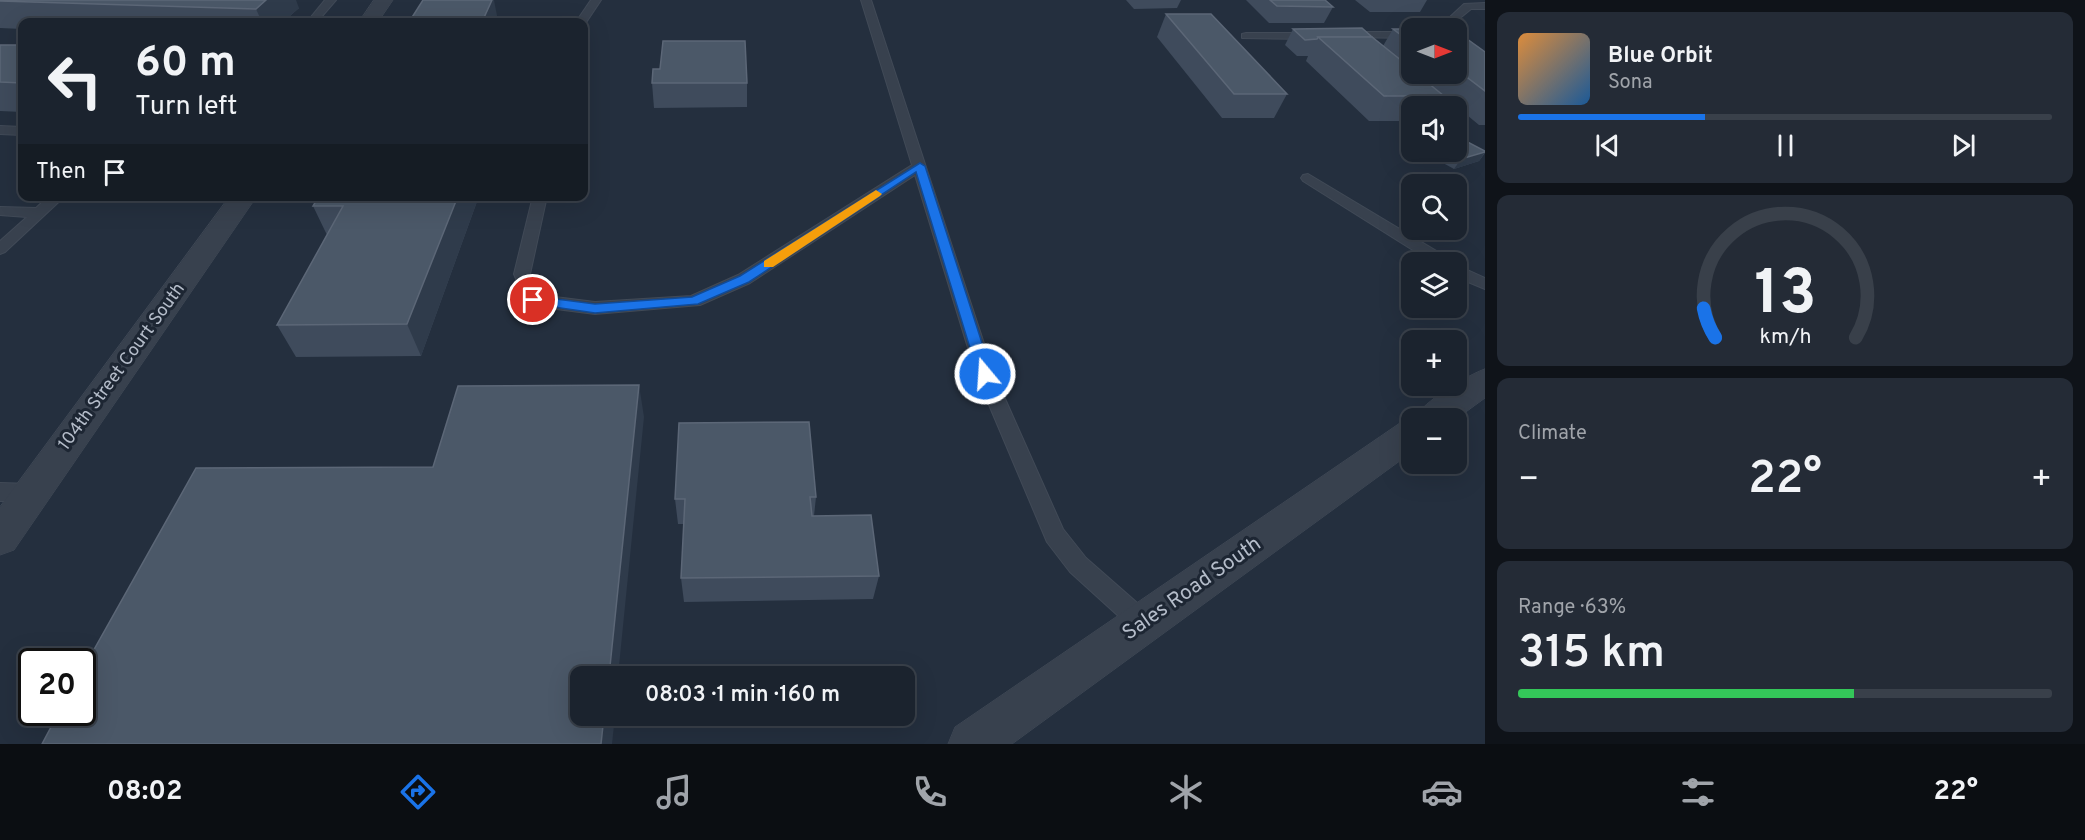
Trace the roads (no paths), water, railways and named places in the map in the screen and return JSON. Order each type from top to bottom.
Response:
[{"type":"street","points":[[371,18],[384,0]]},
{"type":"street","name":"104th Street Court South","points":[[0,538],[240,201]]},
{"type":"street","points":[[1446,408],[1485,381]]},
{"type":"street","name":"Sales Road South","points":[[972,744],[1401,441]]},
{"type":"lane","points":[[315,18],[331,0]]},
{"type":"lane","points":[[584,18],[596,0]]},
{"type":"lane","points":[[866,0],[985,374],[1055,535],[1078,565],[1143,623]]},
{"type":"lane","points":[[1455,18],[1468,6],[1485,6]]},
{"type":"lane","points":[[1246,36],[1401,35]]},
{"type":"lane","points":[[0,130],[18,131]]},
{"type":"lane","points":[[539,201],[522,274],[533,300],[595,308],[694,301],[744,279],[920,166]]},
{"type":"lane","points":[[1308,178],[1426,252]]},
{"type":"lane","points":[[0,249],[53,201]]},
{"type":"lane","points":[[0,211],[40,213]]},
{"type":"lane","points":[[1467,275],[1485,284]]},
{"type":"lane","points":[[0,492],[32,493]]}]
